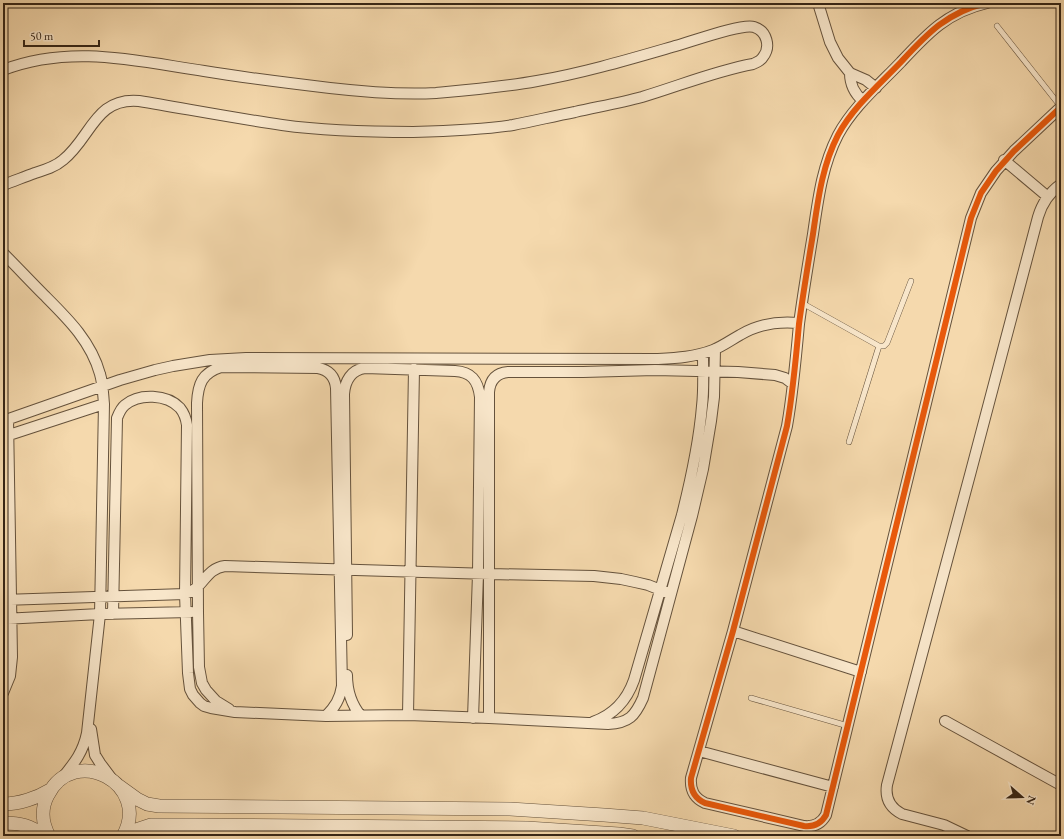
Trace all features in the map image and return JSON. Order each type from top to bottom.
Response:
[{"type":"street","points":[[818,3],[830,42],[838,58],[850,73],[866,80],[876,88]]},
{"type":"street","points":[[987,3],[973,7],[945,20],[921,41],[852,114],[833,145],[824,170],[802,303],[787,426],[734,631],[691,778],[691,787],[695,796],[705,803],[804,826],[813,826],[821,822],[826,815],[971,218],[981,193],[1004,160],[1061,107]]},
{"type":"street","points":[[3,70],[25,63],[54,58],[70,56],[102,56],[231,76],[308,86],[401,94],[429,93],[502,86],[565,76],[626,60],[724,31],[747,26],[759,29],[766,39],[767,45],[766,52],[763,57],[759,62],[753,64],[740,66],[619,103],[492,128],[434,132],[320,129],[268,123],[140,101],[125,100],[112,105],[101,114],[73,150],[59,164],[47,170],[3,185]]},
{"type":"street","points":[[850,73],[850,79],[855,91],[863,101]]},
{"type":"street","points":[[1004,160],[1048,196]]},
{"type":"street","points":[[967,836],[944,825],[902,814],[894,810],[888,802],[886,792],[1038,217],[1048,196],[1061,184]]},
{"type":"street","points":[[3,253],[66,317],[84,339],[96,363],[103,386],[104,404],[100,614],[89,715],[84,744],[80,753],[62,778]]},
{"type":"street","points":[[3,693],[10,676],[12,666],[7,600],[6,420],[138,374],[161,368],[210,360],[228,358],[640,360],[676,358],[703,354],[715,350],[744,332],[756,327],[781,322],[800,323]]},
{"type":"street","points":[[113,614],[117,418],[126,404],[139,398],[153,396],[174,402],[186,418],[184,594],[188,672],[190,689],[193,695],[204,706],[235,712],[326,716],[408,715],[618,724],[627,720],[634,714],[639,706],[646,689],[672,594],[707,451],[712,413],[715,350]]},
{"type":"street","points":[[592,723],[606,717],[618,707],[628,694],[631,687],[682,515],[692,473],[702,405],[703,354]]},
{"type":"street","points":[[235,712],[210,696],[202,683],[199,667],[199,386],[204,377],[215,369],[221,368],[318,368],[327,371],[334,378],[336,388],[348,688],[352,703],[361,716]]},
{"type":"street","points":[[326,716],[335,706],[342,686],[345,384],[351,374],[360,369],[414,369],[460,371],[471,376],[478,385],[480,397],[478,574],[473,718]]},
{"type":"street","points":[[408,715],[414,369]]},
{"type":"street","points":[[489,718],[489,392],[491,382],[494,378],[502,372],[655,370],[714,371],[770,374],[780,376],[793,384]]},
{"type":"street","points":[[6,437],[104,404]]},
{"type":"street","points":[[7,600],[184,594],[198,587],[212,571],[225,566],[608,577],[634,582],[672,594]]},
{"type":"street","points":[[8,619],[100,614],[198,612]]},
{"type":"street","points":[[734,631],[861,672]]},
{"type":"street","points":[[89,715],[95,755],[126,798],[129,813],[124,835]]},
{"type":"street","points":[[946,721],[1061,786]]},
{"type":"street","points":[[699,751],[833,787]]},
{"type":"street","points":[[49,836],[46,831],[43,810],[50,790],[62,778],[74,772],[87,771],[100,773],[115,782],[137,799],[147,804],[159,806],[526,810],[604,814],[644,818],[734,836]]},
{"type":"street","points":[[3,804],[12,804],[40,796],[50,790]]},
{"type":"street","points":[[3,823],[17,823],[32,827],[45,836]]},
{"type":"street","points":[[124,835],[151,825],[195,825],[527,828],[633,836]]},
{"type":"lane","points":[[997,26],[1061,107]]},
{"type":"lane","points":[[802,303],[879,346],[884,346],[887,342],[911,281]]},
{"type":"lane","points":[[849,442],[879,346]]},
{"type":"lane","points":[[751,698],[848,726]]},
{"type":"cycle path","points":[[987,3],[960,12],[949,18],[929,33],[851,115],[838,135],[828,159],[819,196],[804,290],[793,388],[787,426],[733,631],[691,778],[691,786],[695,796],[705,803],[804,826],[817,824],[822,821],[826,815],[971,218],[981,193],[996,171],[1014,151],[1061,107]]}]
